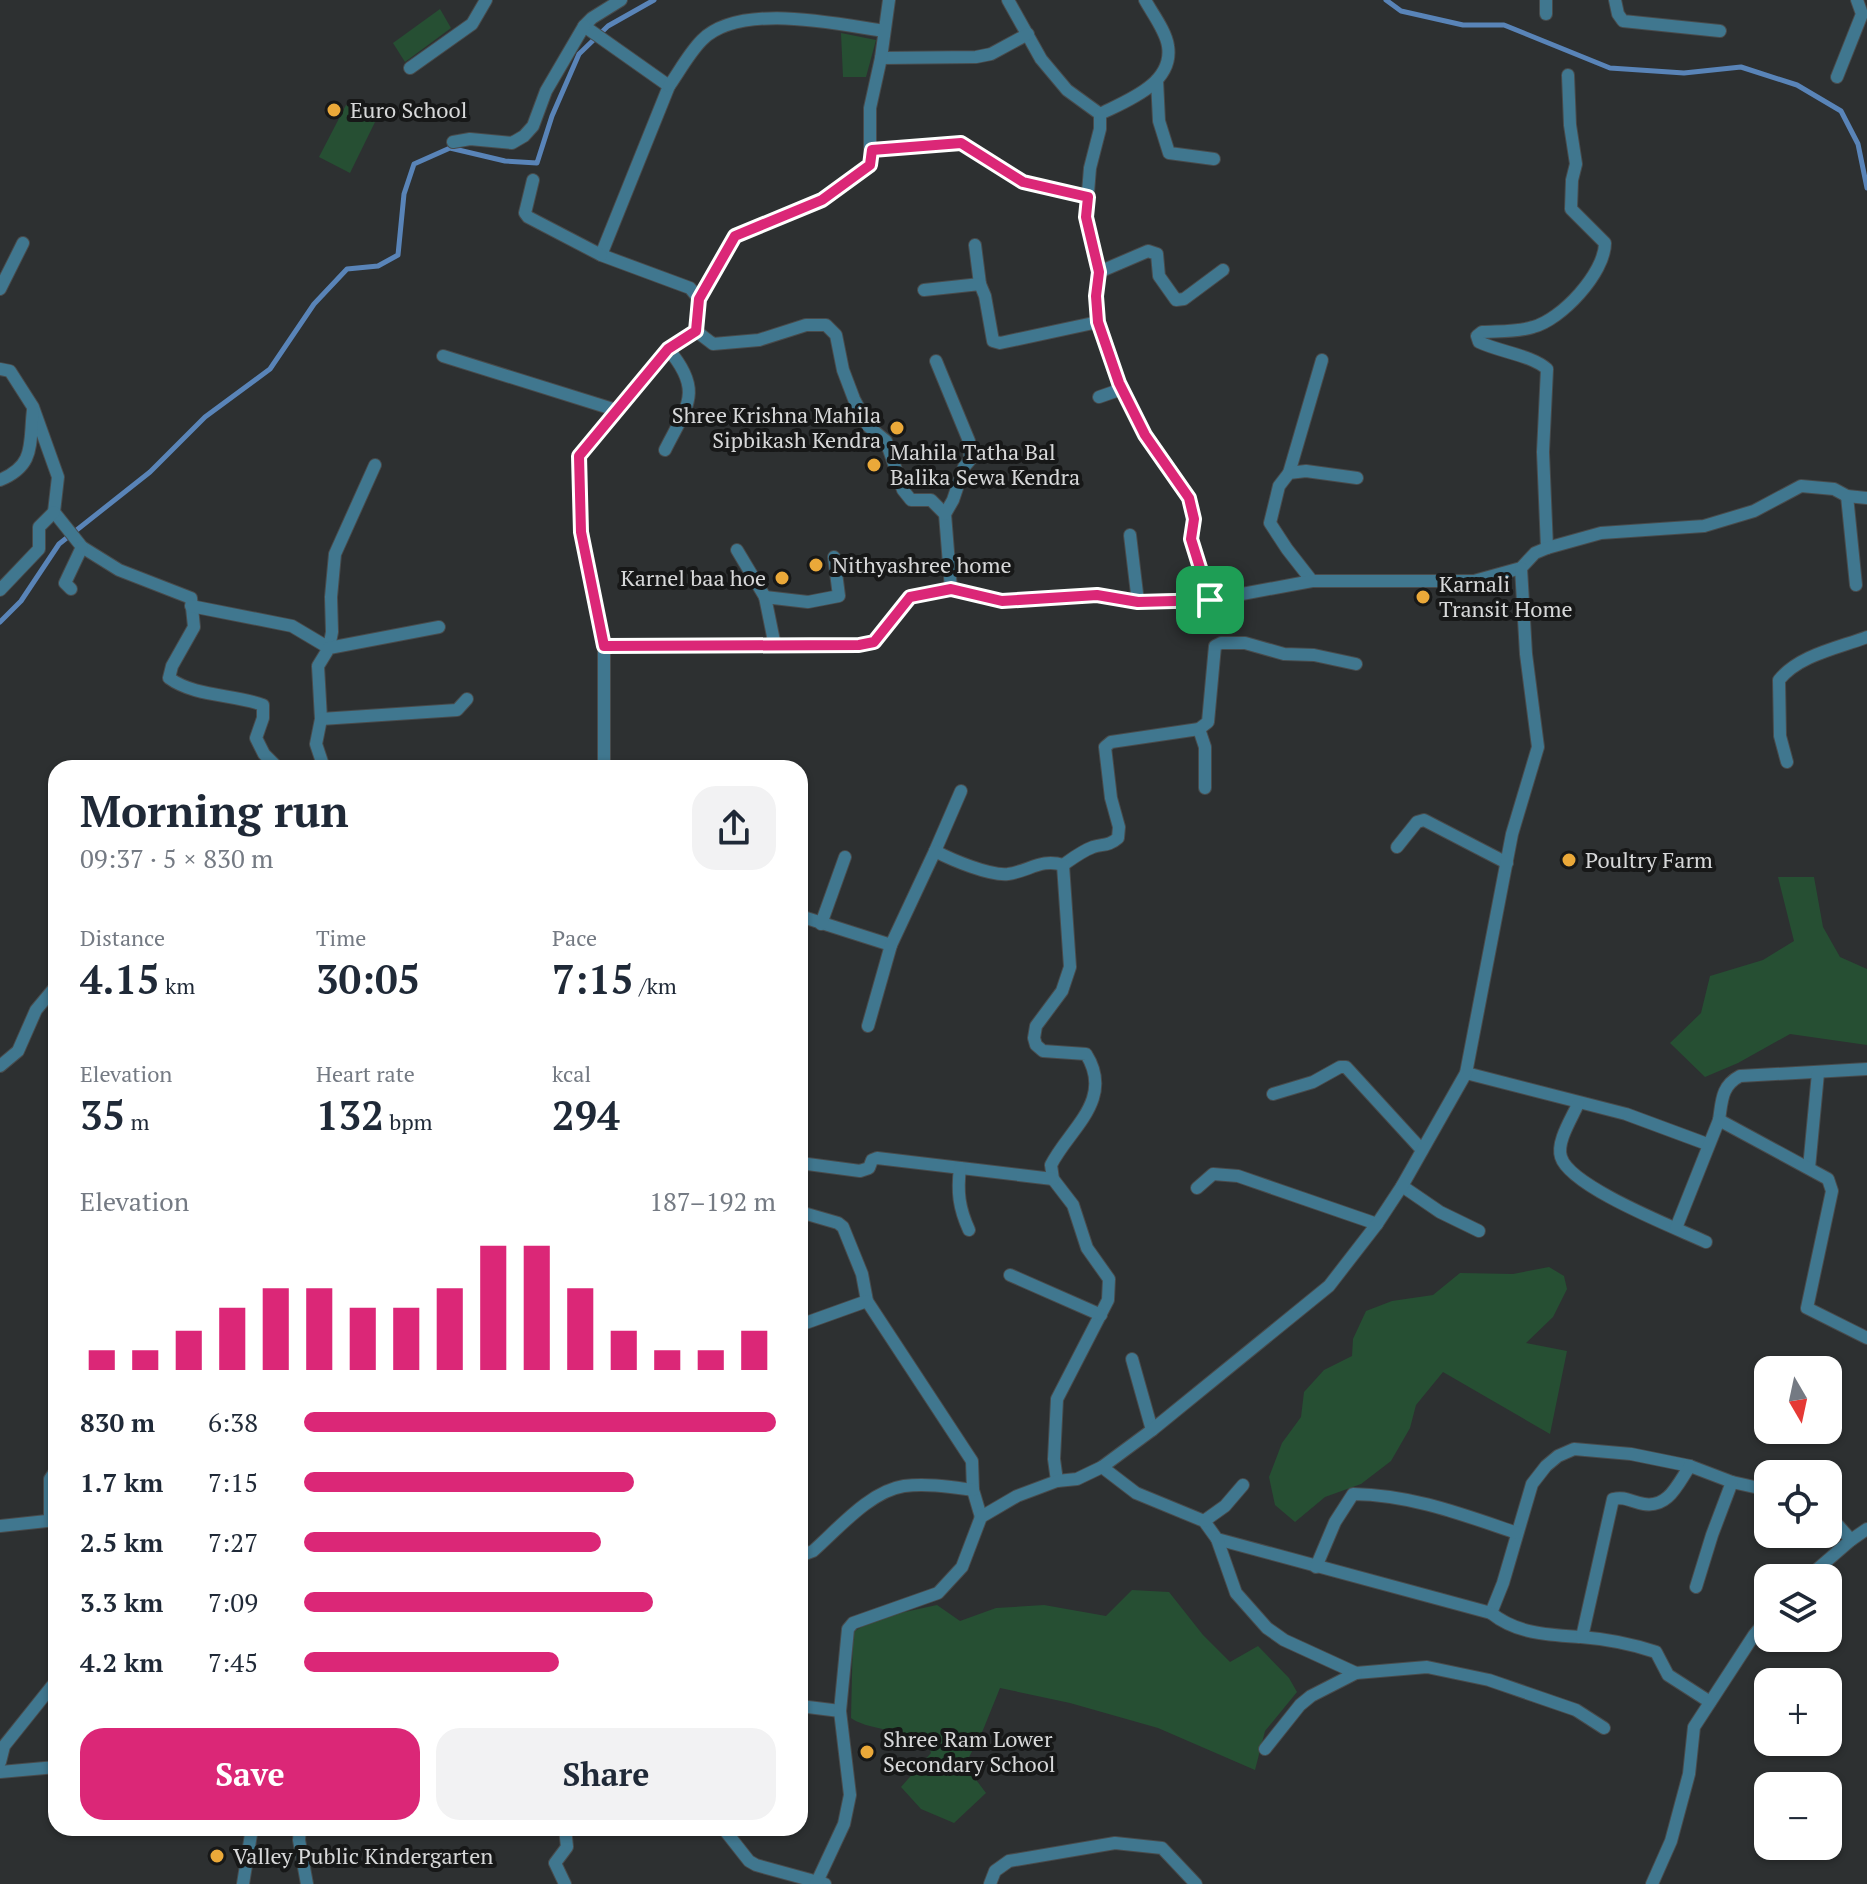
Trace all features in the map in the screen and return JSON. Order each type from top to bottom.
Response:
[{"type":"street","points":[[410,68],[472,24],[486,0]]},
{"type":"street","points":[[453,142],[470,139],[512,143],[524,136],[533,126],[546,91],[585,27],[592,18],[621,0]]},
{"type":"street","points":[[696,331],[699,299],[735,236],[822,200],[870,165],[870,108],[889,0]]},
{"type":"street","points":[[1008,0],[1041,59],[1067,90],[1100,114]]},
{"type":"street","points":[[1100,114],[1147,90],[1164,69],[1168,47],[1145,0]]},
{"type":"street","points":[[1615,0],[1623,21],[1720,31]]},
{"type":"street","points":[[1837,77],[1862,14],[1857,0]]},
{"type":"street","points":[[601,255],[669,86],[702,39],[727,25],[755,20],[806,19],[884,31]]},
{"type":"street","points":[[585,27],[669,86]]},
{"type":"street","points":[[881,58],[976,57],[991,54],[1028,34]]},
{"type":"street","points":[[1547,548],[1543,452],[1547,369],[1538,361],[1498,351],[1479,342],[1477,336],[1482,332],[1535,327],[1560,313],[1592,278],[1605,251],[1605,243],[1571,209],[1576,164],[1570,125],[1568,75]]},
{"type":"street","points":[[1157,80],[1159,121],[1169,153],[1214,159]]},
{"type":"street","points":[[1100,114],[1100,129],[1090,168],[1086,217],[1099,272],[1096,296],[1098,322],[1122,389],[1145,435],[1189,498],[1194,519],[1191,539],[1210,600]]},
{"type":"street","points":[[872,150],[961,143],[1023,182],[1088,197]]},
{"type":"street","points":[[533,180],[525,213],[528,217],[601,255],[690,288],[699,299]]},
{"type":"street","points":[[0,289],[23,243]]},
{"type":"street","points":[[975,245],[993,341],[1000,343],[1098,322]]},
{"type":"street","points":[[1099,272],[1148,251],[1157,254],[1159,276],[1176,300],[1184,299],[1223,270]]},
{"type":"street","points":[[924,290],[980,284]]},
{"type":"street","points":[[696,331],[713,344],[759,340],[806,325],[826,325],[836,335],[843,370],[854,399],[868,426],[886,441],[903,490],[911,500],[931,500],[945,514]]},
{"type":"street","points":[[604,760],[604,646],[581,532],[579,456],[668,349],[696,331]]},
{"type":"street","points":[[665,450],[689,403],[690,384],[682,365],[668,349]]},
{"type":"street","points":[[443,356],[616,410]]},
{"type":"street","points":[[1312,581],[1270,523],[1279,486],[1289,473],[1322,360]]},
{"type":"street","points":[[936,361],[971,453],[945,514],[951,589]]},
{"type":"street","points":[[0,369],[10,371],[33,407],[58,477],[54,512],[39,527],[39,549],[0,590]]},
{"type":"street","points":[[1099,397],[1122,389]]},
{"type":"street","points":[[0,480],[16,474],[26,462],[33,407]]},
{"type":"street","points":[[321,760],[316,744],[321,719],[318,666],[329,648],[335,554],[375,465]]},
{"type":"street","points":[[1289,473],[1306,471],[1357,478]]},
{"type":"street","points":[[604,646],[859,645],[874,642],[910,597],[951,589],[1002,601],[1097,595],[1138,602],[1210,600],[1312,581],[1474,581],[1521,568],[1535,553],[1547,548],[1601,533],[1704,526],[1754,511],[1801,486],[1834,489],[1847,496],[1867,498]]},
{"type":"street","points":[[1847,496],[1856,585]]},
{"type":"street","points":[[54,512],[80,545],[119,570],[191,598],[194,627],[172,666],[169,678],[181,687],[263,705],[263,718],[256,738],[270,760]]},
{"type":"street","points":[[1130,535],[1138,602]]},
{"type":"street","points":[[71,589],[65,583],[80,545]]},
{"type":"street","points":[[737,550],[765,597],[775,646]]},
{"type":"street","points":[[765,597],[808,602],[839,596],[834,557]]},
{"type":"street","points":[[981,1517],[1017,1496],[1057,1481],[1077,1479],[1102,1467],[1152,1430],[1329,1286],[1402,1186],[1466,1073],[1512,834],[1538,747],[1526,654],[1521,568]]},
{"type":"street","points":[[191,606],[292,626],[329,648],[439,627]]},
{"type":"street","points":[[1787,762],[1780,736],[1779,680],[1786,671],[1806,660],[1867,637]]},
{"type":"street","points":[[1063,865],[1077,854],[1096,846],[1111,845],[1118,838],[1119,827],[1111,798],[1105,747],[1111,742],[1199,729],[1208,722],[1215,646],[1245,643],[1284,654],[1314,655],[1356,664]]},
{"type":"street","points":[[321,719],[457,710],[467,699]]},
{"type":"street","points":[[1199,729],[1205,747],[1205,788]]},
{"type":"street","points":[[868,1026],[891,945],[961,791]]},
{"type":"street","points":[[1397,847],[1417,822],[1424,820],[1507,863]]},
{"type":"street","points":[[935,851],[953,861],[1005,875],[1038,863],[1053,861],[1063,865]]},
{"type":"street","points":[[821,924],[845,857]]},
{"type":"street","points":[[1057,1481],[1054,1459],[1057,1399],[1108,1300],[1109,1279],[1087,1248],[1073,1205],[1053,1179],[1051,1165],[1092,1106],[1093,1065],[1086,1054],[1043,1051],[1034,1038],[1036,1026],[1062,991],[1070,967],[1063,865]]},
{"type":"street","points":[[808,919],[891,945]]},
{"type":"street","points":[[0,1066],[18,1051],[36,1010],[48,996]]},
{"type":"street","points":[[1273,1094],[1301,1087],[1340,1067],[1346,1067],[1422,1150]]},
{"type":"street","points":[[1676,1228],[1719,1120],[1724,1090],[1731,1081],[1740,1076],[1867,1069]]},
{"type":"street","points":[[1466,1073],[1626,1114],[1707,1144]]},
{"type":"street","points":[[1809,1168],[1818,1073]]},
{"type":"street","points":[[1578,1104],[1561,1144],[1561,1160],[1568,1168],[1603,1195],[1706,1242]]},
{"type":"street","points":[[1719,1120],[1828,1179],[1832,1191],[1807,1308],[1867,1338]]},
{"type":"street","points":[[808,1164],[860,1171],[869,1168],[872,1160],[877,1158],[1053,1179]]},
{"type":"street","points":[[960,1168],[957,1189],[959,1207],[969,1230]]},
{"type":"street","points":[[1197,1188],[1213,1174],[1238,1176],[1377,1224]]},
{"type":"street","points":[[1402,1186],[1440,1212],[1479,1231]]},
{"type":"street","points":[[729,1836],[749,1861],[756,1865],[819,1883],[844,1824],[850,1795],[840,1711],[848,1629],[853,1623],[938,1593],[962,1567],[981,1517],[973,1490],[972,1461],[867,1301],[862,1274],[843,1227],[808,1214]]},
{"type":"street","points":[[1010,1275],[1101,1315]]},
{"type":"street","points":[[808,1322],[867,1301]]},
{"type":"street","points":[[1132,1359],[1152,1430]]},
{"type":"street","points":[[1491,1613],[1532,1484],[1558,1456],[1574,1449],[1631,1454],[1690,1466],[1754,1487]]},
{"type":"street","points":[[1582,1637],[1613,1499],[1623,1497],[1644,1505],[1661,1503],[1668,1498],[1690,1466]]},
{"type":"street","points":[[1102,1467],[1136,1493],[1204,1521],[1217,1539],[1236,1593],[1267,1628],[1284,1640],[1356,1673]]},
{"type":"street","points":[[1696,1587],[1732,1482]]},
{"type":"street","points":[[1204,1521],[1225,1506],[1243,1485]]},
{"type":"street","points":[[808,1553],[877,1497],[901,1486],[946,1486],[973,1490]]},
{"type":"street","points":[[1316,1567],[1335,1522],[1353,1494],[1420,1500],[1517,1533]]},
{"type":"street","points":[[0,1526],[48,1521]]},
{"type":"street","points":[[1823,1564],[1867,1529]]},
{"type":"street","points":[[1842,1530],[1851,1540]]},
{"type":"street","points":[[1217,1539],[1491,1613],[1521,1629],[1551,1636],[1631,1644],[1656,1652],[1668,1675],[1710,1702]]},
{"type":"street","points":[[1652,1884],[1675,1827],[1689,1774],[1694,1727],[1754,1635]]},
{"type":"street","points":[[1265,1749],[1300,1705],[1356,1673],[1427,1667],[1489,1680],[1576,1710],[1604,1728]]},
{"type":"street","points":[[0,1762],[4,1746],[48,1691]]},
{"type":"street","points":[[808,1707],[840,1711]]},
{"type":"street","points":[[0,1772],[48,1768]]},
{"type":"street","points":[[243,1884],[251,1836]]},
{"type":"street","points":[[299,1836],[307,1884]]},
{"type":"street","points":[[565,1884],[555,1863],[567,1847],[566,1836]]},
{"type":"street","points":[[990,1884],[995,1871],[1009,1861],[1115,1843],[1162,1848],[1196,1884]]},
{"type":"green space","points":[[440,9],[451,28],[405,62],[393,43]]},
{"type":"green space","points":[[841,33],[876,40],[866,77],[843,77]]},
{"type":"green space","points":[[346,105],[376,120],[350,173],[319,157]]},
{"type":"green space","points":[[1778,877],[1814,877],[1823,927],[1840,957],[1867,969],[1867,1045],[1790,1034],[1738,1063],[1705,1077],[1670,1043],[1701,1013],[1710,976],[1763,960],[1794,941]]},
{"type":"green space","points":[[1549,1267],[1564,1276],[1567,1289],[1553,1317],[1526,1343],[1567,1351],[1550,1434],[1443,1372],[1416,1405],[1410,1428],[1391,1461],[1361,1484],[1325,1497],[1295,1522],[1275,1505],[1269,1477],[1282,1443],[1301,1417],[1304,1392],[1324,1370],[1352,1356],[1353,1339],[1366,1311],[1392,1301],[1433,1295],[1460,1273],[1513,1274]]},
{"type":"green space","points":[[1132,1590],[1169,1592],[1203,1635],[1230,1662],[1258,1646],[1289,1678],[1297,1692],[1265,1731],[1255,1770],[1158,1728],[1070,1703],[1000,1688],[965,1765],[986,1793],[954,1823],[921,1809],[901,1787],[931,1753],[925,1737],[875,1727],[851,1718],[853,1632],[877,1618],[937,1605],[960,1621],[996,1608],[1044,1605],[1106,1616]]},
{"type":"waterway","points":[[0,622],[21,601],[59,544],[150,472],[205,417],[270,369],[314,304],[347,269],[378,266],[398,255],[404,194],[414,164],[450,148],[505,161],[537,163],[552,116],[579,54],[608,26],[654,0]]},
{"type":"waterway","points":[[1386,0],[1401,11],[1463,25],[1504,25],[1610,68],[1684,73],[1741,67],[1797,85],[1841,111],[1858,144],[1867,188]]},
{"type":"place","name":"Euro School","points":[[334,110]]},
{"type":"place","name":"Shree Krishna Mahila Sipbikash Kendra","points":[[897,428]]},
{"type":"place","name":"Mahila Tatha Bal Balika Sewa Kendra","points":[[874,465]]},
{"type":"place","name":"Nithyashree home","points":[[816,565]]},
{"type":"place","name":"Karnel baa hoe","points":[[782,578]]},
{"type":"place","name":"Karnali Transit Home","points":[[1423,597]]},
{"type":"place","name":"Poultry Farm","points":[[1569,860]]},
{"type":"place","name":"Shree Ram Lower Secondary School","points":[[867,1752]]},
{"type":"place","name":"Valley Public Kindergarten","points":[[217,1856]]},
{"type":"route","points":[[961,143],[1023,182],[1088,197],[1086,217],[1099,272],[1096,296],[1098,322],[1119,383],[1145,435],[1189,498],[1194,519],[1191,539],[1210,600],[1138,602],[1097,595],[1002,601],[951,589],[910,597],[874,642],[859,645],[604,646],[581,532],[579,456],[668,349],[696,331],[699,299],[735,236],[822,200],[870,165],[872,150],[961,143]]}]
